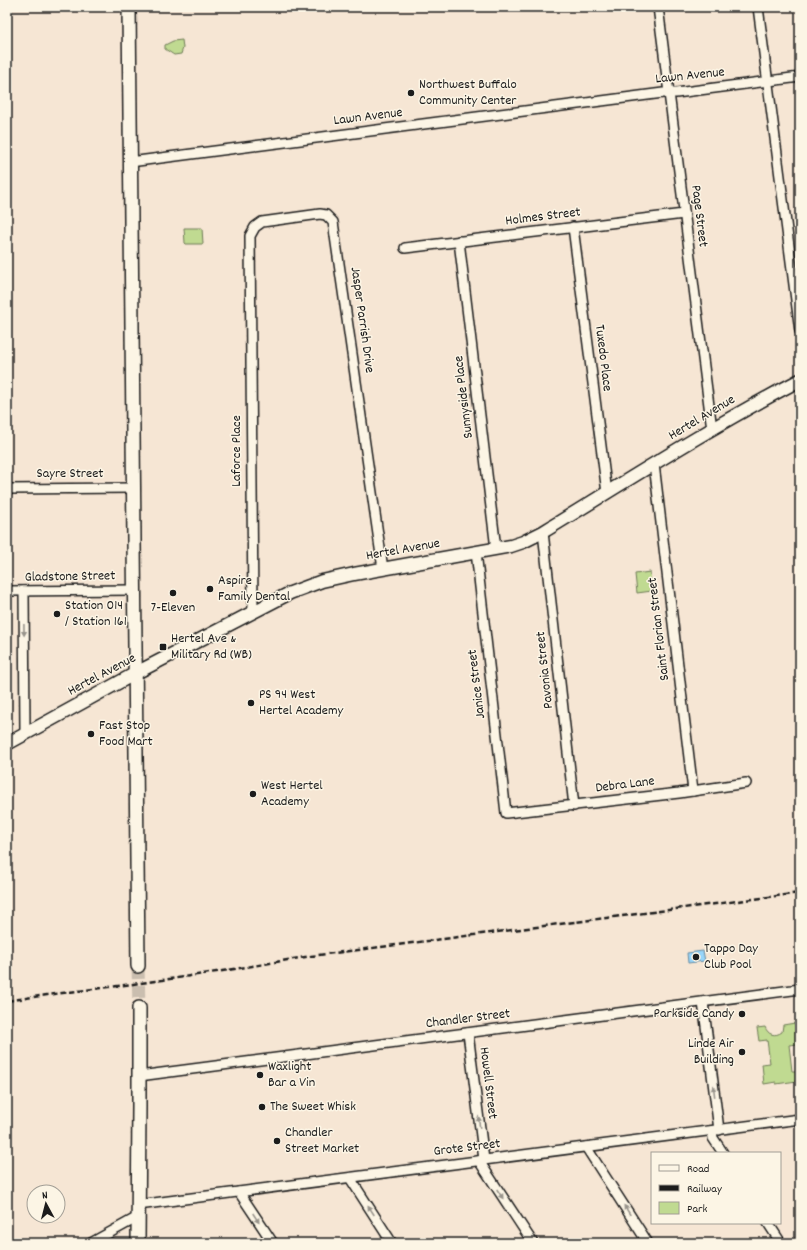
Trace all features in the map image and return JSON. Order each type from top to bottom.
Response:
[{"type":"main road","points":[[129,7],[138,966]]},
{"type":"main road","points":[[138,1243],[139,1008]]},
{"type":"street","name":"Page Street","points":[[658,7],[712,429]]},
{"type":"street","points":[[758,7],[800,331]]},
{"type":"street","name":"Lawn Avenue","points":[[130,162],[669,92],[676,93],[800,77]]},
{"type":"street","name":"Jasper Parrish Drive","points":[[250,291],[250,236],[255,227],[262,222],[320,214],[331,219],[335,226],[383,569]]},
{"type":"street","name":"Holmes Street","points":[[405,248],[684,214]]},
{"type":"street","name":"Tuxedo Place","points":[[573,227],[607,493]]},
{"type":"street","name":"Sunnyside Place","points":[[459,241],[496,549]]},
{"type":"street","name":"Laforce Place","points":[[250,291],[253,612]]},
{"type":"street","name":"Hertel Avenue","points":[[7,744],[136,673],[290,593],[322,582],[383,569],[496,549],[523,542],[543,532],[712,429],[800,380]]},
{"type":"street","name":"Saint Florian Street","points":[[654,464],[693,791]]},
{"type":"street","name":"Sayre Street","points":[[7,489],[133,488]]},
{"type":"street","name":"Pavonia Street","points":[[543,532],[574,806]]},
{"type":"street","name":"Janice Street","points":[[476,552],[506,813]]},
{"type":"street","name":"Gladstone Street","points":[[7,592],[134,590]]},
{"type":"street","points":[[24,591],[25,733]]},
{"type":"street","name":"Debra Lane","points":[[506,813],[574,806],[746,783]]},
{"type":"street","name":"Chandler Street","points":[[139,1076],[800,989]]},
{"type":"street","points":[[703,1002],[716,1130],[713,1138],[722,1152]]},
{"type":"street","name":"Howell Street","points":[[468,1033],[481,1161],[533,1243]]},
{"type":"street","name":"Grote Street","points":[[138,1211],[239,1192],[800,1119]]},
{"type":"street","points":[[586,1147],[648,1243]]},
{"type":"street","points":[[350,1178],[392,1243]]},
{"type":"street","points":[[239,1192],[273,1243]]},
{"type":"street","points":[[91,1243],[138,1211]]},
{"type":"street","points":[[769,1224],[781,1243]]},
{"type":"green space","points":[[182,40],[183,48],[181,54],[174,55],[165,49],[165,45],[173,41]]},
{"type":"green space","points":[[184,228],[202,228],[203,244],[186,244]]},
{"type":"green space","points":[[650,572],[652,591],[637,593],[635,574]]},
{"type":"green space","points":[[795,1023],[798,1044],[789,1045],[792,1071],[796,1071],[797,1081],[764,1084],[762,1064],[770,1063],[767,1040],[759,1041],[757,1028],[765,1027],[768,1032],[774,1035],[782,1032],[783,1025]]},
{"type":"water","name":"Tappo Day Club Pool","points":[[703,951],[705,961],[688,963],[687,953]]},
{"type":"tunnel","points":[[138,966],[139,1008]]},
{"type":"railway","points":[[7,1001],[136,984],[311,956],[800,893]]},
{"type":"place","name":"Northwest Buffalo Community Center","points":[[411,93]]},
{"type":"place","name":"Aspire Family Dental","points":[[210,589]]},
{"type":"place","name":"7-Eleven","points":[[173,593]]},
{"type":"place","name":"Station 014 / Station 161","points":[[57,614]]},
{"type":"place","name":"Hertel Ave & Military Rd (WB)","points":[[163,647]]},
{"type":"place","name":"PS 94 West Hertel Academy","points":[[251,703]]},
{"type":"place","name":"Fast Stop Food Mart","points":[[91,734]]},
{"type":"place","name":"West Hertel Academy","points":[[253,794]]},
{"type":"place","name":"Tappo Day Club Pool","points":[[696,957]]},
{"type":"place","name":"Parkside Candy","points":[[742,1014]]},
{"type":"place","name":"Linde Air Building","points":[[742,1052]]},
{"type":"place","name":"Waxlight Bar a Vin","points":[[260,1075]]},
{"type":"place","name":"The Sweet Whisk","points":[[262,1107]]},
{"type":"place","name":"Chandler Street Market","points":[[277,1141]]}]
